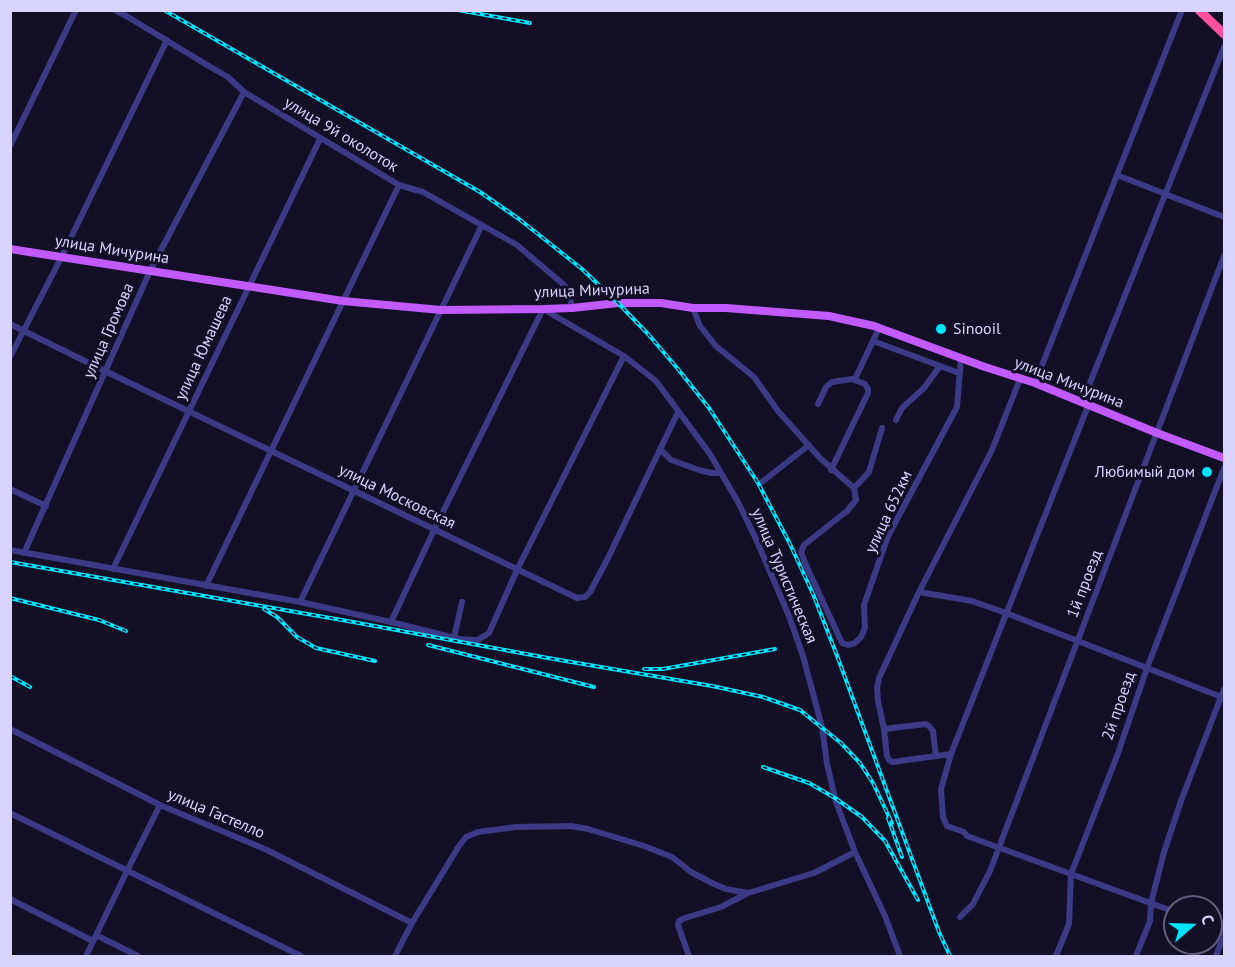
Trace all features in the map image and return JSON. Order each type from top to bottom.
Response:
[{"type":"highway","points":[[1199,10],[1224,34]]},
{"type":"main road","name":"улица Мичурина","points":[[10,249],[343,301],[441,310],[543,309],[618,303],[661,303],[693,308],[823,315],[879,328],[1035,383],[1224,458]]},
{"type":"street","points":[[10,146],[76,10]]},
{"type":"street","name":"улица 9й околоток","points":[[115,10],[228,77],[244,92],[320,139],[399,185],[423,192],[517,245],[564,285],[572,308]]},
{"type":"street","points":[[1035,383],[1182,10]]},
{"type":"street","points":[[10,357],[167,40]]},
{"type":"street","points":[[1163,908],[967,836],[964,832],[947,825],[943,817],[941,789],[951,754],[1165,193],[1224,47]]},
{"type":"street","name":"улица Громова","points":[[24,553],[150,271],[244,92]]},
{"type":"street","name":"улица Юмашева","points":[[113,569],[320,139]]},
{"type":"street","points":[[1117,175],[1224,217]]},
{"type":"street","points":[[206,586],[399,185]]},
{"type":"street","points":[[300,602],[482,225]]},
{"type":"street","name":"1й проезд","points":[[960,917],[973,904],[990,871],[1224,256]]},
{"type":"street","points":[[693,308],[700,326],[716,346],[754,377],[778,411],[808,446],[831,470],[854,488]]},
{"type":"street","points":[[392,622],[434,530],[543,309]]},
{"type":"street","name":"улица Туристическая","points":[[543,309],[624,356],[656,381],[710,454],[738,502],[789,616],[803,656],[822,727],[827,764],[836,802],[900,957]]},
{"type":"street","name":"улица Московская","points":[[10,324],[577,598],[585,597],[590,592],[678,412]]},
{"type":"street","points":[[855,379],[879,328]]},
{"type":"street","points":[[873,341],[959,373]]},
{"type":"street","points":[[10,550],[300,602],[454,638],[477,640],[489,633],[517,570],[624,356]]},
{"type":"street","name":"улица 652км","points":[[882,428],[869,472],[854,488],[856,500],[848,511],[804,545],[801,552],[842,643],[848,645],[855,643],[861,637],[865,628],[864,605],[888,536],[957,406],[961,358]]},
{"type":"street","points":[[896,420],[902,408],[924,388],[940,366]]},
{"type":"street","points":[[818,404],[826,387],[832,382],[855,379],[868,388],[868,393],[831,470]]},
{"type":"street","points":[[951,754],[892,762],[889,760],[877,688],[879,678],[919,592],[992,450],[1020,379]]},
{"type":"street","points":[[762,482],[808,446]]},
{"type":"street","points":[[660,449],[672,460],[705,472],[721,472]]},
{"type":"street","name":"2й проезд","points":[[1056,957],[1069,924],[1071,874],[1224,468]]},
{"type":"street","points":[[10,489],[46,506]]},
{"type":"street","points":[[919,592],[972,601],[1223,697]]},
{"type":"street","points":[[454,638],[462,602]]},
{"type":"street","points":[[1136,957],[1150,921],[1151,903],[1164,852],[1181,801],[1223,697],[1224,689]]},
{"type":"street","points":[[884,729],[926,724],[933,731],[936,756]]},
{"type":"street","name":"улица Гастелло","points":[[11,731],[160,805],[267,850],[412,923]]},
{"type":"street","points":[[86,957],[160,805]]},
{"type":"street","points":[[10,813],[301,957]]},
{"type":"street","points":[[395,957],[412,923],[459,846],[466,837],[478,832],[516,827],[571,826],[588,829],[644,846],[672,858],[691,872],[712,883],[726,889],[748,893]]},
{"type":"street","points":[[689,957],[678,925],[679,921],[721,908],[748,893],[814,873],[855,852]]},
{"type":"street","points":[[10,899],[138,957]]},
{"type":"street","points":[[1216,957],[1224,932]]},
{"type":"railway","points":[[164,10],[480,192],[519,219],[582,269],[648,334],[678,369],[709,408],[758,483],[790,544],[836,653],[939,932],[950,956]]},
{"type":"railway","points":[[458,10],[530,23]]},
{"type":"railway","points":[[10,562],[712,686],[763,697],[800,710],[841,743],[860,763],[873,783],[892,823]]},
{"type":"railway","points":[[10,598],[99,620],[126,631]]},
{"type":"railway","points":[[264,609],[277,617],[297,637],[316,648],[375,661]]},
{"type":"railway","points":[[428,645],[594,687]]},
{"type":"railway","points":[[644,669],[663,669],[775,649]]},
{"type":"railway","points":[[10,676],[30,687]]},
{"type":"railway","points":[[763,767],[809,783],[862,817],[885,841],[918,900]]},
{"type":"railway","points":[[888,818],[902,857]]},
{"type":"place","name":"Sinooil","points":[[941,329]]},
{"type":"place","name":"Любимый дом","points":[[1207,472]]}]
